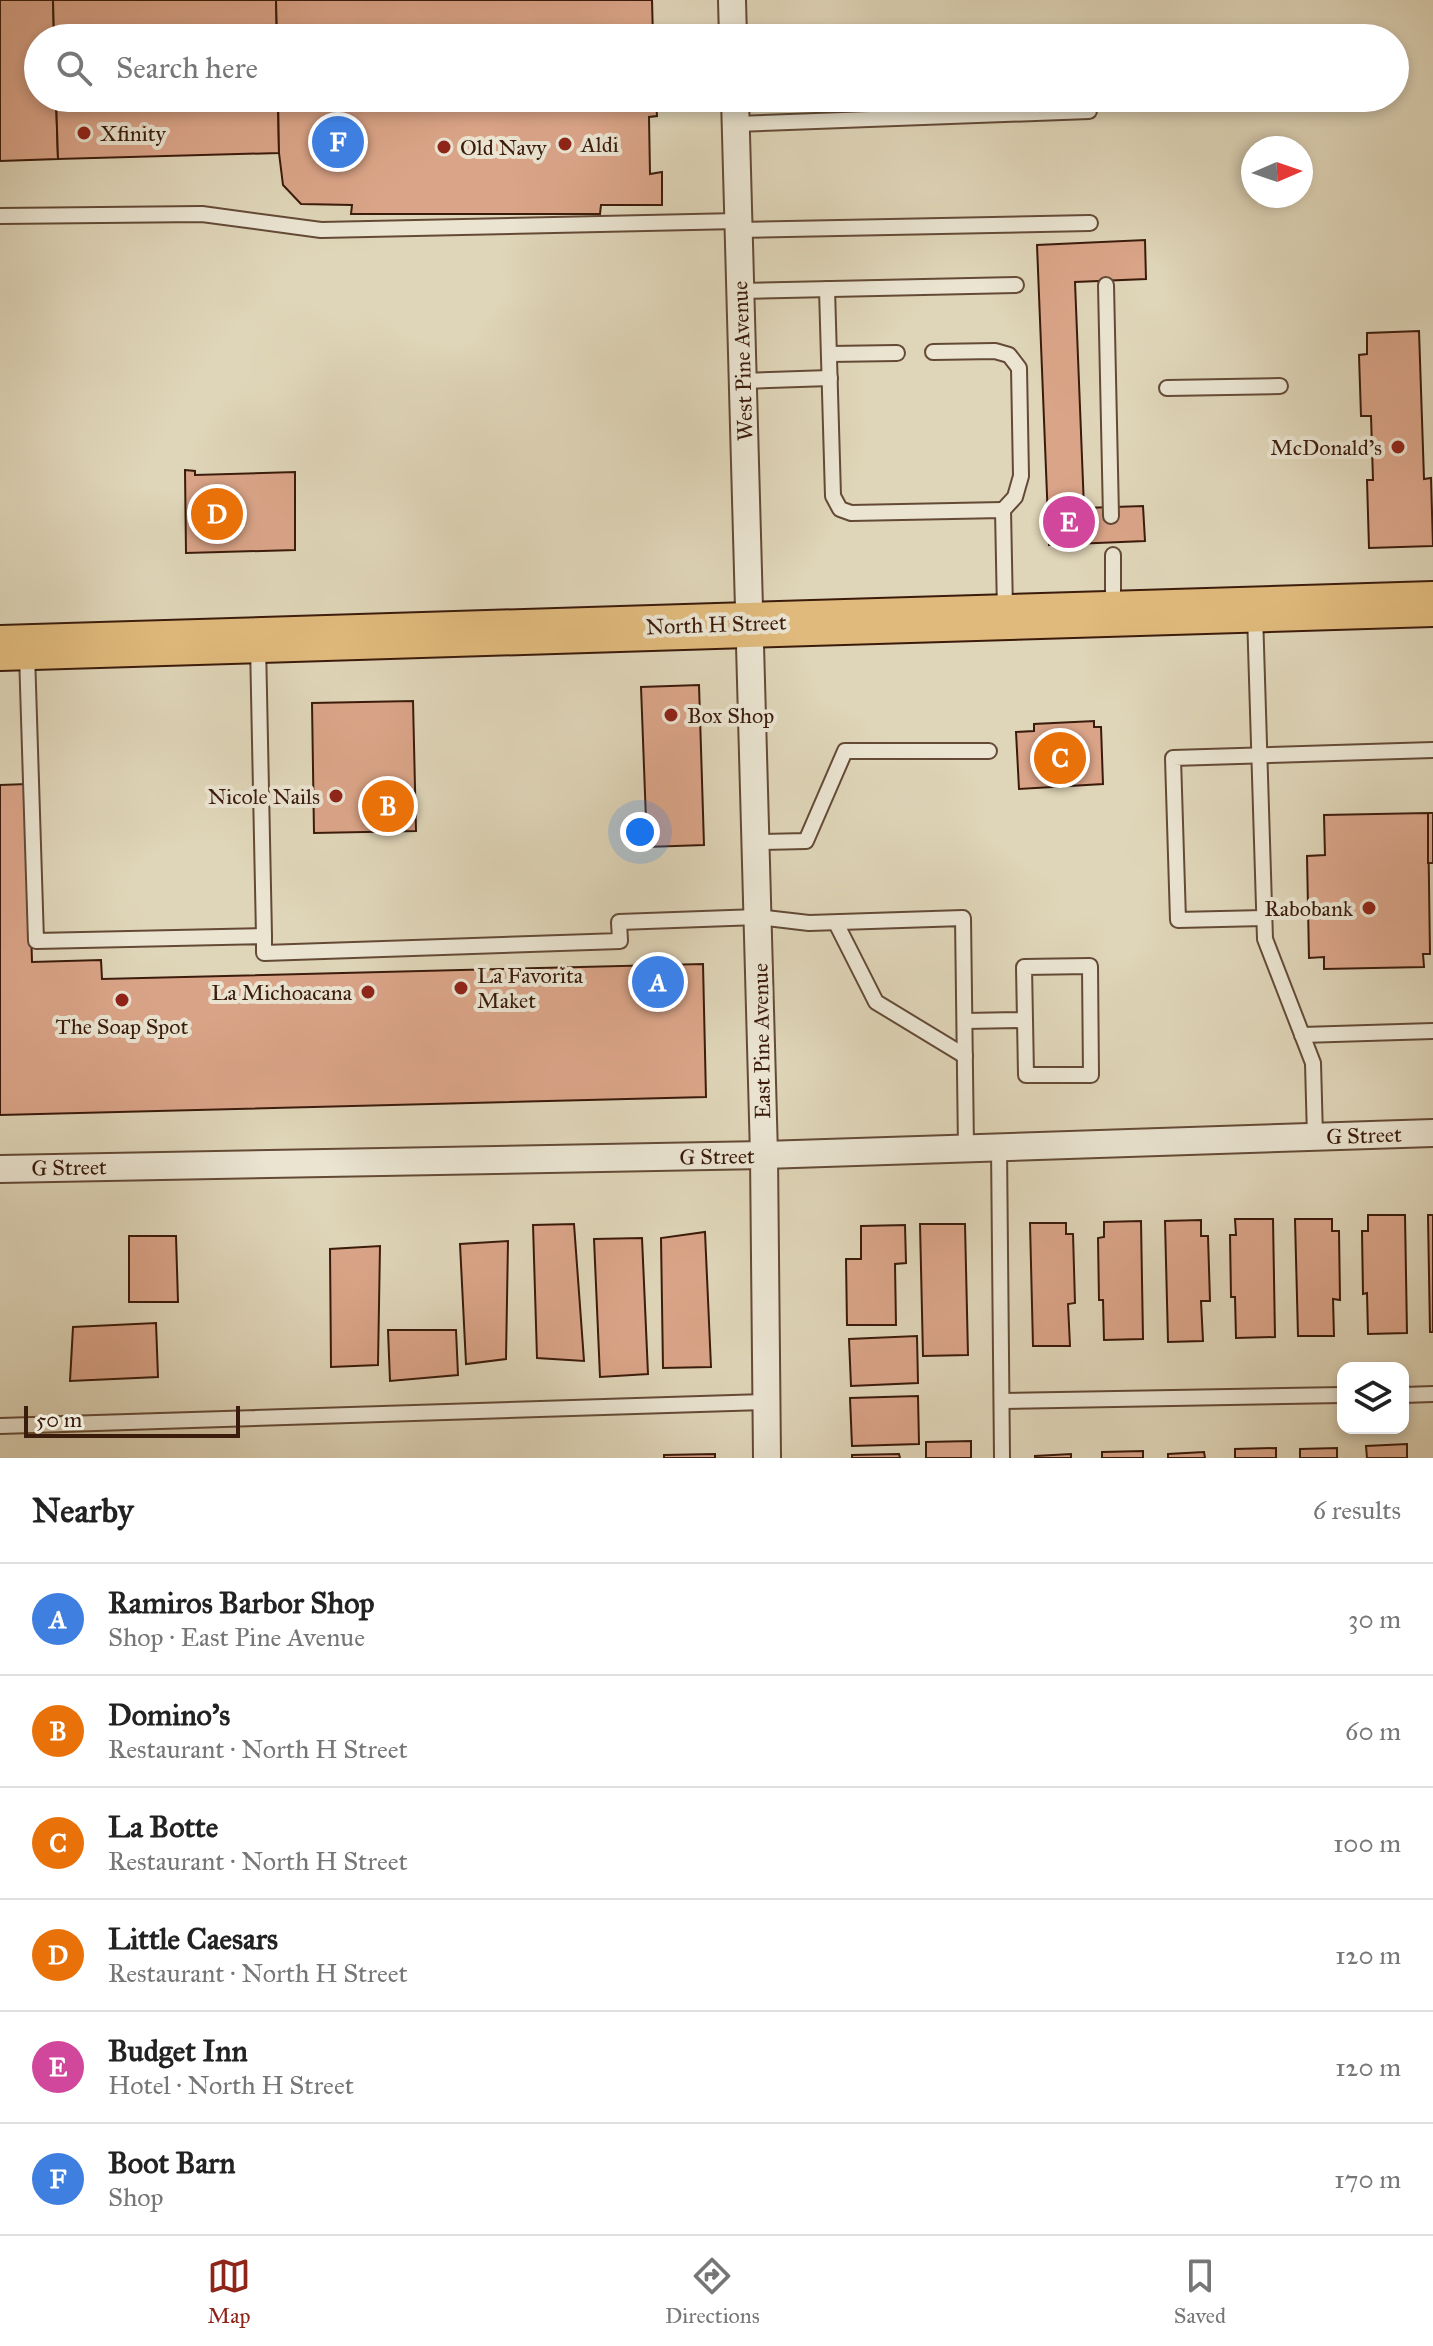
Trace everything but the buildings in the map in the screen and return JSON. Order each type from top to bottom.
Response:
[{"type":"highway","name":"North H Street","points":[[13,647],[1433,604]]},
{"type":"street","points":[[732,0],[733,24]]},
{"type":"street","name":"West Pine Avenue","points":[[736,112],[750,623]]},
{"type":"street","name":"East Pine Avenue","points":[[750,623],[764,1155],[767,1458]]},
{"type":"street","name":"G Street","points":[[0,1169],[764,1155],[1433,1133]]},
{"type":"lane","points":[[736,124],[1062,112]]},
{"type":"lane","points":[[0,216],[202,214],[321,230],[1090,223]]},
{"type":"lane","points":[[740,291],[1016,285]]},
{"type":"lane","points":[[1106,285],[1111,516]]},
{"type":"lane","points":[[827,289],[833,496],[840,509],[851,513],[1003,510]]},
{"type":"lane","points":[[933,352],[995,351],[1009,355],[1019,368],[1021,476],[1015,497],[1003,510],[1005,616]]},
{"type":"lane","points":[[829,354],[897,353]]},
{"type":"lane","points":[[743,381],[830,378]]},
{"type":"lane","points":[[1167,388],[1280,386]]},
{"type":"lane","points":[[1113,555],[1113,613]]},
{"type":"lane","points":[[1254,609],[1265,939],[1313,1063],[1315,1137]]},
{"type":"lane","points":[[258,639],[264,953],[620,941],[619,922],[758,917],[836,923],[963,918],[966,1148]]},
{"type":"lane","points":[[13,647],[36,941],[264,936]]},
{"type":"lane","points":[[1264,918],[1178,920],[1173,758],[1433,750]]},
{"type":"lane","points":[[756,842],[806,841],[845,751],[989,751]]},
{"type":"lane","points":[[836,923],[876,1002],[965,1056]]},
{"type":"lane","points":[[1090,966],[1091,1075],[1026,1075],[1025,1020],[1024,967],[1090,966]]},
{"type":"lane","points":[[965,1021],[1025,1020]]},
{"type":"lane","points":[[1302,1035],[1433,1031]]},
{"type":"lane","points":[[999,1147],[1002,1458]]},
{"type":"lane","points":[[1409,1395],[1433,1394]]},
{"type":"lane","points":[[1002,1401],[1337,1395]]},
{"type":"lane","points":[[0,1426],[766,1402]]},
{"type":"place","name":"Xfinity","points":[[84,133]]},
{"type":"place","name":"Boot Barn","points":[[338,142]]},
{"type":"place","name":"Aldi","points":[[565,144]]},
{"type":"place","name":"Old Navy","points":[[444,147]]},
{"type":"place","name":"McDonald's","points":[[1398,447]]},
{"type":"place","name":"Little Caesars","points":[[217,514]]},
{"type":"place","name":"Budget Inn","points":[[1069,522]]},
{"type":"place","name":"Box Shop","points":[[671,715]]},
{"type":"place","name":"La Botte","points":[[1060,758]]},
{"type":"place","name":"Nicole Nails","points":[[336,796]]},
{"type":"place","name":"Domino's","points":[[388,806]]},
{"type":"place","name":"Rabobank","points":[[1369,908]]},
{"type":"place","name":"Ramiros Barbor Shop","points":[[658,982]]},
{"type":"place","name":"La Favorita Maket","points":[[461,988]]},
{"type":"place","name":"La Michoacana","points":[[368,992]]},
{"type":"place","name":"The Soap Spot","points":[[122,1000]]}]
